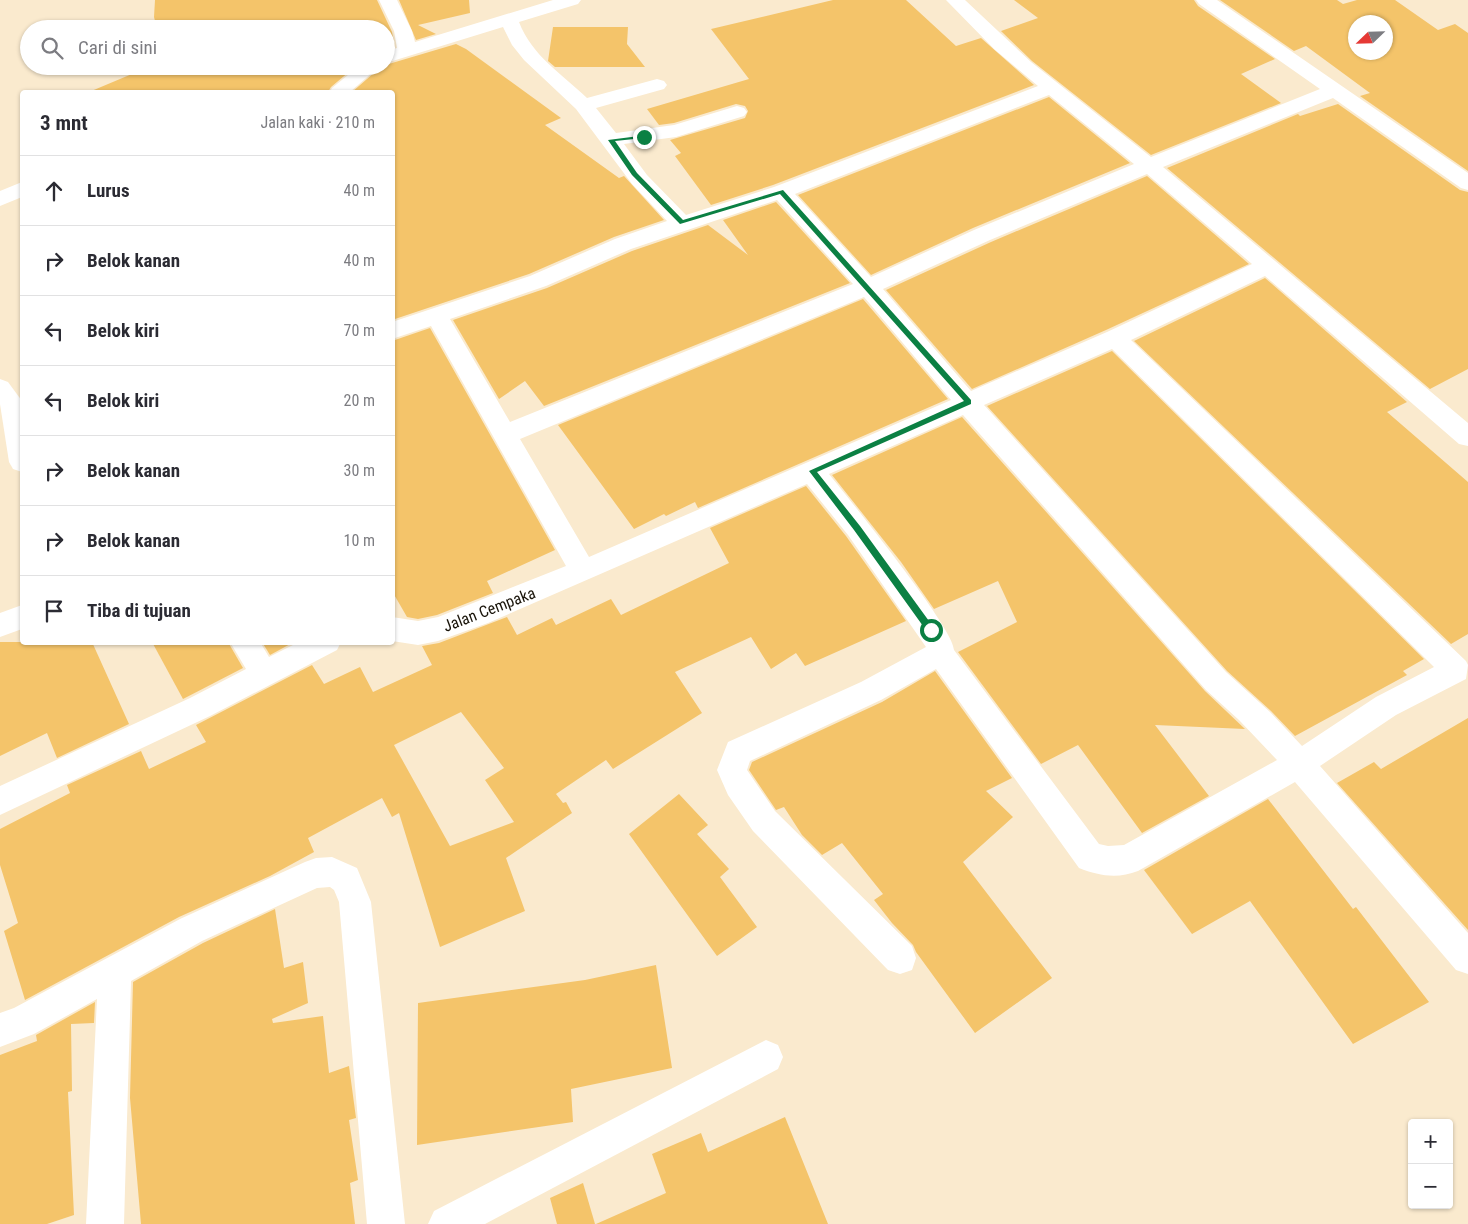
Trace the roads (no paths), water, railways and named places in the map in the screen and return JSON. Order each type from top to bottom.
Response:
[{"type":"street","points":[[388,0],[404,31],[406,50]]},
{"type":"street","points":[[395,54],[572,0]]},
{"type":"street","points":[[955,0],[972,19],[1051,88],[1149,165],[1468,437]]},
{"type":"street","points":[[1205,0],[1468,182]]},
{"type":"street","points":[[509,20],[518,42],[527,55],[584,105],[635,174],[682,223]]},
{"type":"street","points":[[341,90],[360,75]]},
{"type":"street","points":[[584,105],[657,85]]},
{"type":"street","points":[[395,330],[538,281],[623,244],[682,223],[781,192],[1051,88]]},
{"type":"street","points":[[504,435],[868,287],[982,235],[1335,90]]},
{"type":"street","points":[[611,140],[676,131],[737,112]]},
{"type":"street","points":[[0,199],[20,190]]},
{"type":"street","points":[[781,192],[868,287],[969,402],[996,436],[1216,681],[1246,706],[1274,734],[1468,958]]},
{"type":"street","name":"Jalan Cempaka","points":[[395,629],[418,633],[438,629],[478,615],[583,572],[1115,338],[1267,266]]},
{"type":"street","points":[[437,316],[583,572]]},
{"type":"street","points":[[812,471],[857,528],[931,630],[940,644],[940,653],[1090,857],[1108,861],[1127,860],[1299,764],[1386,706],[1464,671],[1115,338]]},
{"type":"street","points":[[0,388],[8,395],[17,415],[20,455]]},
{"type":"street","points":[[0,625],[20,618]]},
{"type":"street","points":[[246,645],[264,673]]},
{"type":"street","points":[[0,801],[200,707],[321,645]]},
{"type":"street","points":[[900,958],[764,821],[739,785],[732,770],[739,752],[870,691],[940,653]]},
{"type":"street","points":[[0,1030],[22,1022],[191,930],[316,873],[332,872],[346,879],[354,902],[357,921],[386,1224]]},
{"type":"street","points":[[105,1224],[115,971]]},
{"type":"street","points":[[447,1224],[766,1056]]}]
